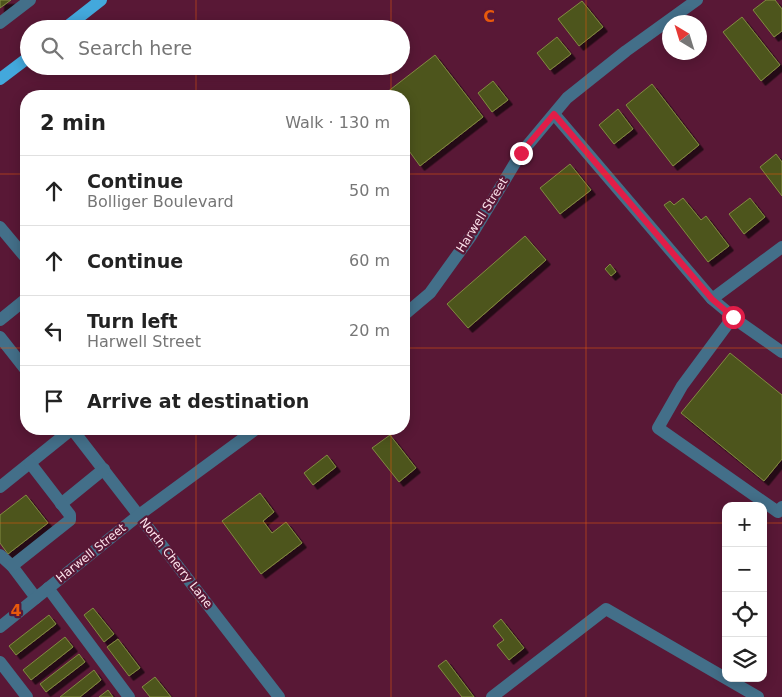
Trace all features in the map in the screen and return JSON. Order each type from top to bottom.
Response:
[{"type":"main road","points":[[75,20],[101,0]]},
{"type":"main road","points":[[0,79],[20,63]]},
{"type":"street","points":[[0,23],[30,0]]},
{"type":"street","name":"Harwell Street","points":[[410,310],[430,293],[471,236],[521,153],[567,98],[626,50],[697,0]]},
{"type":"street","points":[[554,114],[712,299],[733,317],[782,352]]},
{"type":"street","points":[[0,227],[20,251]]},
{"type":"street","points":[[712,299],[782,247]]},
{"type":"street","points":[[0,320],[20,304]]},
{"type":"street","points":[[733,317],[682,386],[658,428],[778,512],[782,507]]},
{"type":"street","points":[[0,337],[20,360]]},
{"type":"street","points":[[0,487],[65,435]]},
{"type":"street","name":"North Cherry Lane","points":[[77,435],[279,697]]},
{"type":"street","name":"Harwell Street","points":[[0,627],[139,515],[248,435]]},
{"type":"street","points":[[12,566],[70,520],[70,515],[30,463]]},
{"type":"street","points":[[61,504],[104,470]]},
{"type":"street","points":[[0,555],[12,566],[36,598]]},
{"type":"street","points":[[48,588],[129,697]]},
{"type":"street","points":[[492,697],[606,610],[758,697]]},
{"type":"street","points":[[0,662],[27,697]]},
{"type":"building","points":[[0,0],[11,0],[0,8]]},
{"type":"building","points":[[766,0],[775,0],[782,9],[782,31],[774,37],[753,10]]},
{"type":"building","points":[[582,1],[603,27],[579,46],[558,19]]},
{"type":"building","points":[[742,17],[780,65],[761,81],[723,32]]},
{"type":"building","points":[[557,37],[571,54],[550,70],[537,53]]},
{"type":"building","points":[[435,55],[483,117],[420,166],[410,152],[410,90],[390,90]]},
{"type":"building","points":[[493,81],[508,100],[492,112],[478,93]]},
{"type":"building","points":[[652,84],[699,145],[673,166],[626,105]]},
{"type":"building","points":[[618,109],[633,129],[614,144],[599,125]]},
{"type":"building","points":[[776,154],[782,162],[782,196],[760,167]]},
{"type":"building","points":[[570,164],[591,190],[560,214],[540,188]]},
{"type":"building","points":[[683,198],[701,220],[706,216],[729,246],[708,262],[664,205],[670,201],[674,205]]},
{"type":"building","points":[[750,198],[765,217],[744,234],[729,214]]},
{"type":"building","points":[[525,236],[546,260],[468,328],[447,304]]},
{"type":"building","points":[[610,264],[616,272],[611,276],[605,269]]},
{"type":"building","points":[[730,353],[782,395],[782,459],[764,481],[681,413]]},
{"type":"building","points":[[390,435],[416,468],[399,482],[372,448]]},
{"type":"building","points":[[327,455],[336,467],[313,485],[304,473]]},
{"type":"building","points":[[260,493],[274,512],[263,521],[272,533],[286,522],[302,543],[261,574],[222,521]]},
{"type":"building","points":[[26,495],[48,523],[8,554],[0,543],[0,515]]},
{"type":"building","points":[[93,608],[114,634],[104,642],[84,615]]},
{"type":"building","points":[[49,615],[56,624],[16,655],[9,646]]},
{"type":"building","points":[[501,619],[524,648],[509,660],[497,645],[504,640],[493,626]]},
{"type":"building","points":[[65,637],[73,647],[31,680],[23,670]]},
{"type":"building","points":[[118,639],[140,668],[129,676],[107,647]]},
{"type":"building","points":[[79,654],[85,662],[46,692],[40,684]]},
{"type":"building","points":[[446,660],[474,697],[462,697],[438,666]]},
{"type":"building","points":[[94,670],[101,680],[80,697],[60,697]]},
{"type":"building","points":[[155,677],[171,697],[150,697],[142,687]]},
{"type":"building","points":[[108,690],[113,697],[99,697]]},
{"type":"route","points":[[521,153],[554,114],[712,299],[733,317]]}]
